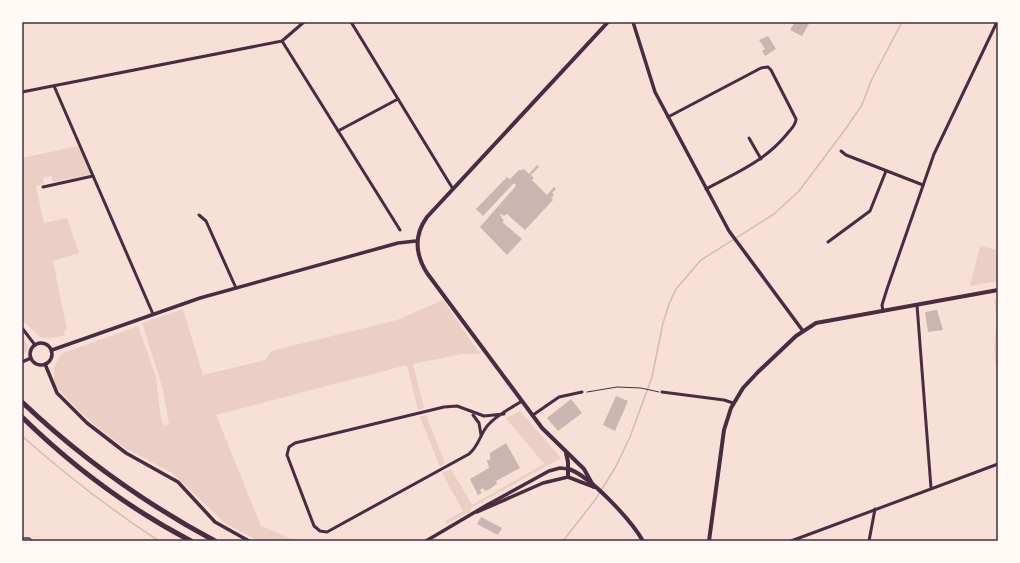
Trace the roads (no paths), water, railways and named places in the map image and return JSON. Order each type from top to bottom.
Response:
[{"type":"highway","points":[[22,402],[67,443],[123,486],[215,541]]},
{"type":"highway","points":[[22,417],[60,452],[117,495],[191,541]]},
{"type":"main road","points":[[594,487],[584,469],[546,432],[427,273],[420,262],[416,241],[427,217],[608,22]]},
{"type":"main road","points":[[709,541],[724,430],[733,403],[751,380],[802,331],[816,323],[998,290]]},
{"type":"main road","points":[[566,452],[568,477],[594,487]]},
{"type":"main road","points":[[568,469],[585,477],[630,522],[643,541]]},
{"type":"street","points":[[22,92],[282,41],[304,22]]},
{"type":"street","points":[[351,22],[453,189]]},
{"type":"street","points":[[633,22],[654,89],[729,232],[802,331]]},
{"type":"street","points":[[883,311],[882,305],[887,289],[935,151],[997,22]]},
{"type":"street","points":[[282,41],[400,230]]},
{"type":"street","points":[[668,117],[761,68],[768,67],[796,119],[793,126],[775,148],[761,159],[706,189]]},
{"type":"street","points":[[54,86],[153,314]]},
{"type":"street","points":[[338,131],[398,99]]},
{"type":"street","points":[[749,138],[761,159]]},
{"type":"street","points":[[841,151],[846,155],[923,185]]},
{"type":"street","points":[[828,242],[870,210],[886,171]]},
{"type":"street","points":[[43,187],[93,176]]},
{"type":"street","points":[[199,216],[206,221],[236,288]]},
{"type":"street","points":[[52,350],[153,314],[236,288],[398,243],[416,241]]},
{"type":"street","points":[[917,305],[930,488]]},
{"type":"street","points":[[22,328],[35,345]]},
{"type":"street","points":[[35,345],[45,344],[52,350]]},
{"type":"street","points":[[35,345],[31,351],[31,358],[35,363],[45,364],[50,360],[52,350]]},
{"type":"street","points":[[22,362],[31,358]]},
{"type":"street","points":[[45,364],[57,393],[87,423],[126,453],[178,482],[215,522],[249,541]]},
{"type":"street","points":[[533,415],[559,397],[582,392]]},
{"type":"street","points":[[662,392],[724,400],[733,403]]},
{"type":"street","points":[[504,414],[484,416],[457,406],[444,407],[292,444],[288,450],[287,458],[314,526],[320,531],[329,531],[469,454],[476,448],[490,423],[504,414],[522,401]]},
{"type":"street","points":[[470,412],[479,423],[481,437]]},
{"type":"street","points":[[791,541],[930,488],[998,464]]},
{"type":"street","points":[[426,541],[549,471],[560,468],[568,469]]},
{"type":"street","points":[[468,516],[543,483],[568,477]]},
{"type":"street","points":[[869,541],[875,509]]},
{"type":"lane","points":[[22,538],[29,538],[33,541]]},
{"type":"waterway","points":[[563,541],[595,500],[615,468],[630,437],[652,377],[663,323],[676,289],[701,260],[774,214],[799,191],[862,105],[871,81],[902,22]]},
{"type":"waterway","points":[[22,436],[88,491],[159,541]]}]
